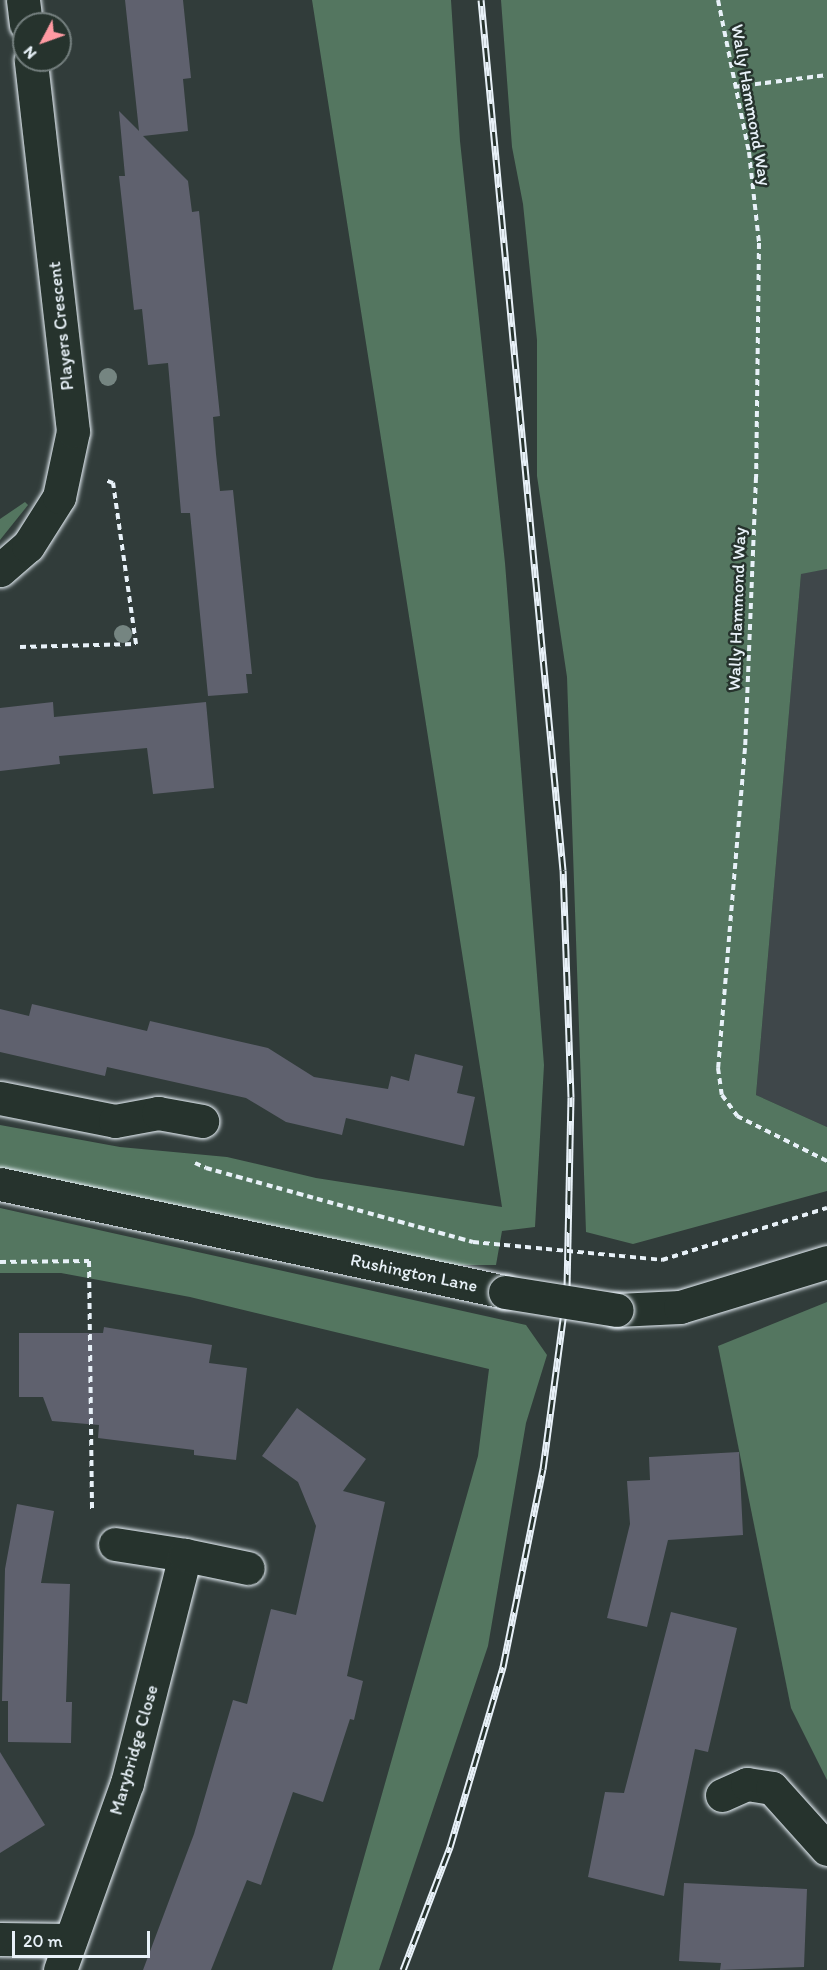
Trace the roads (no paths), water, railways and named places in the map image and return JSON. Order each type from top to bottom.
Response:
[{"type":"street","name":"Players Crescent","points":[[0,570],[28,546],[59,496],[73,431],[32,72]]},
{"type":"street","points":[[0,1098],[115,1121],[158,1113],[202,1122]]},
{"type":"street","name":"Rushington Lane","points":[[0,1185],[506,1292],[616,1310],[680,1307],[827,1262]]},
{"type":"street","points":[[115,1544],[248,1568]]},
{"type":"street","name":"Marybridge Close","points":[[0,1940],[65,1955],[128,1783],[185,1555]]},
{"type":"street","points":[[722,1795],[747,1784],[772,1788],[827,1849]]},
{"type":"railway","points":[[403,1970],[450,1847],[503,1667],[543,1469],[567,1288],[571,1097],[563,870],[481,0]]}]
